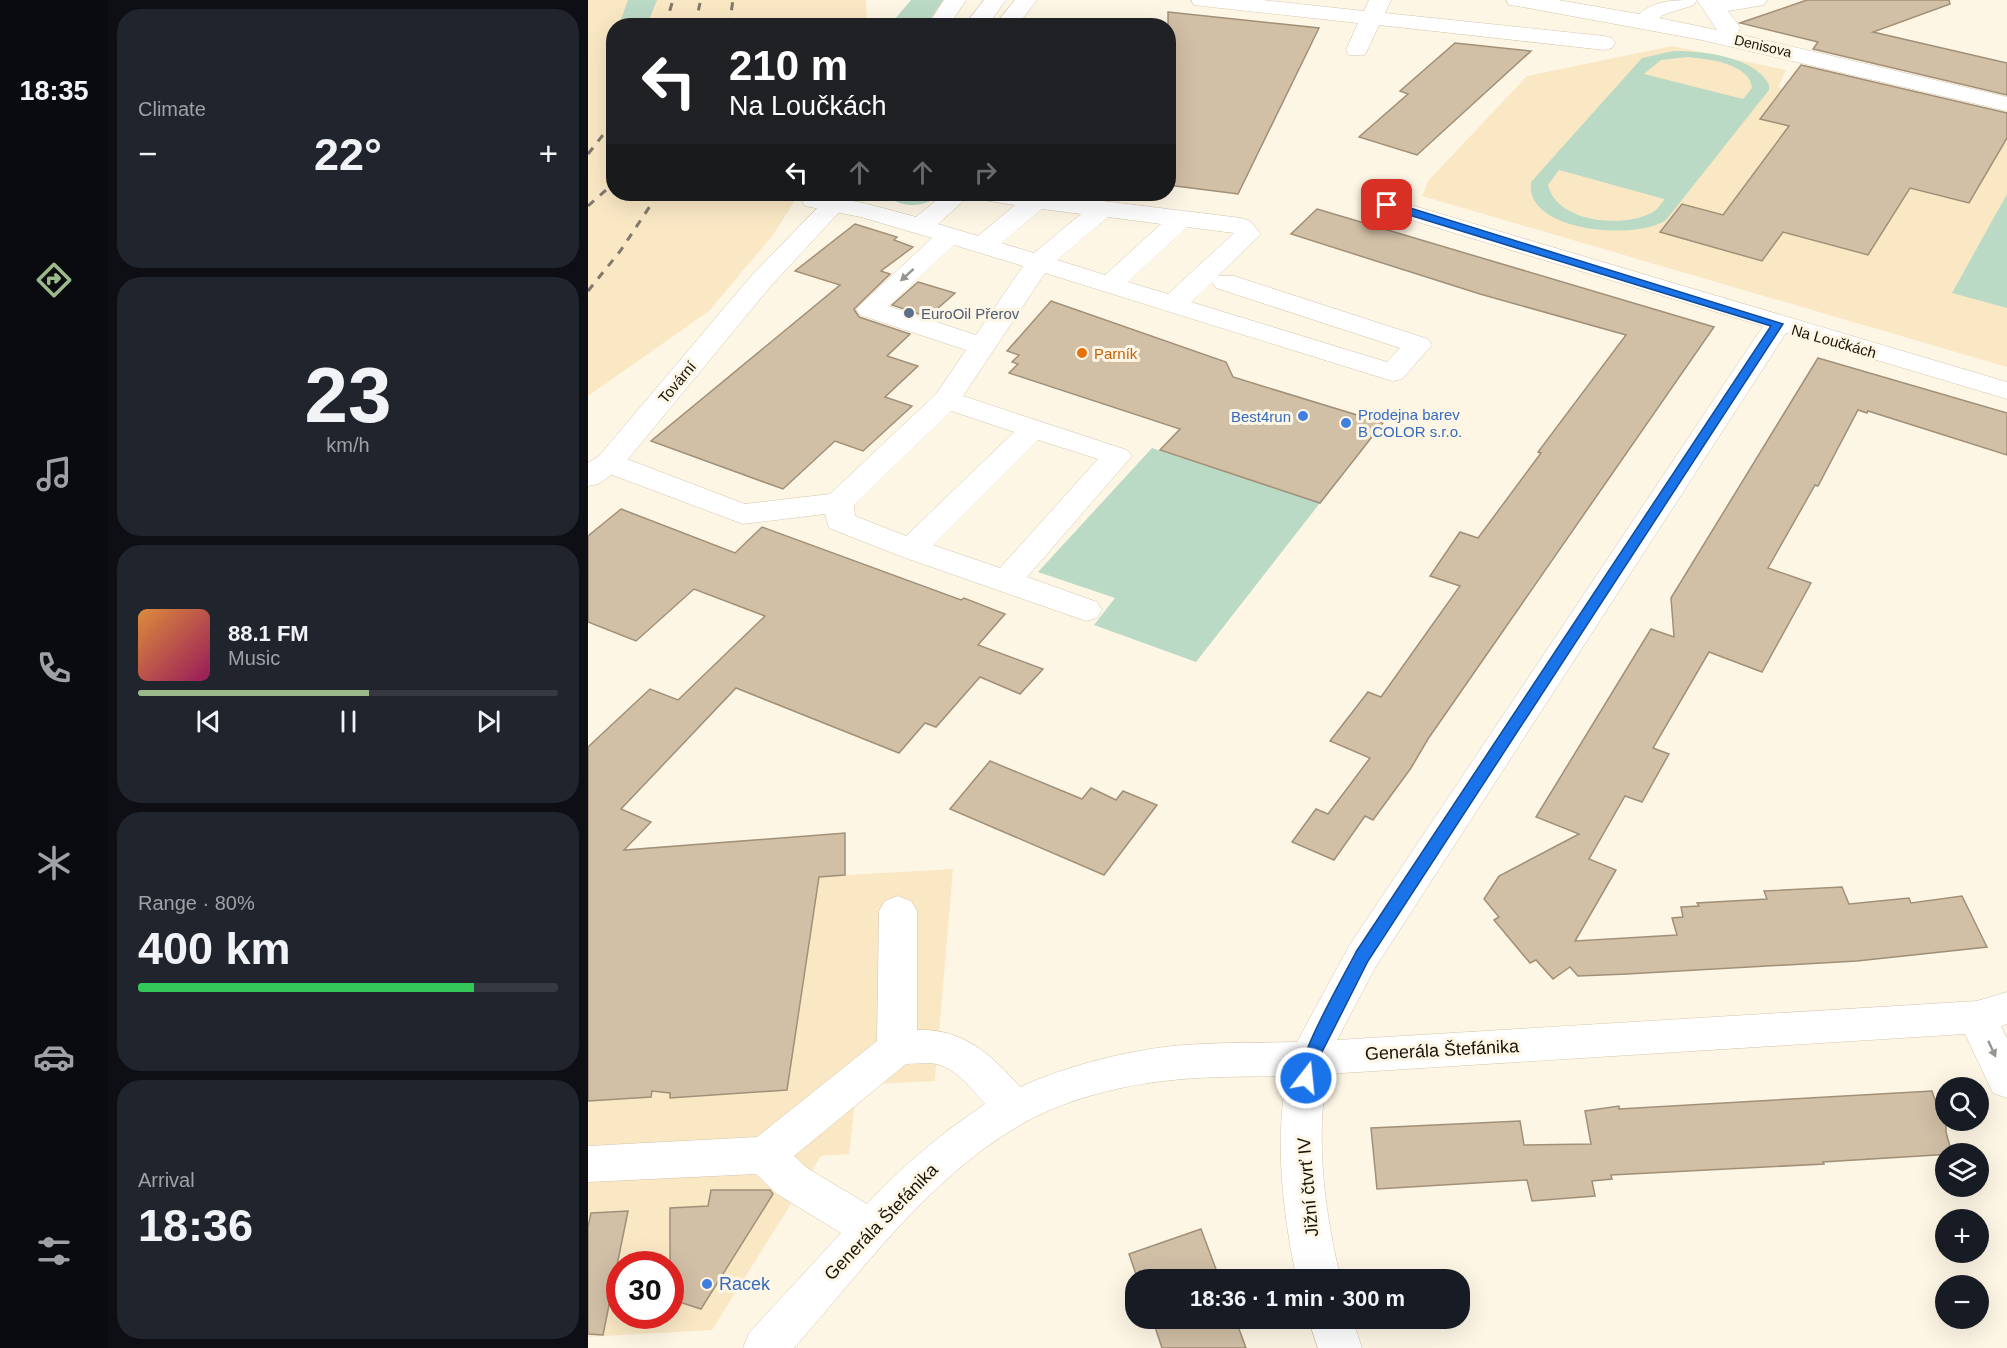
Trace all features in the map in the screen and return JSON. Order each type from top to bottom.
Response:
[{"type":"street","points":[[944,18],[956,0]]},
{"type":"street","points":[[981,18],[995,0]]},
{"type":"street","points":[[1011,18],[1026,0]]},
{"type":"street","points":[[1202,0],[1376,9],[1604,43]]},
{"type":"street","name":"Denisova","points":[[1517,0],[1587,10],[1726,37],[2007,104]]},
{"type":"street","points":[[1587,10],[1635,0]]},
{"type":"street","points":[[1645,21],[1655,10],[1686,0]]},
{"type":"street","points":[[1711,4],[1756,0]]},
{"type":"street","points":[[1711,4],[1729,27],[1726,37]]},
{"type":"street","points":[[1357,50],[1376,9]]},
{"type":"street","name":"Tovární","points":[[599,470],[761,281],[826,201]]},
{"type":"street","points":[[838,201],[1392,373],[1418,345],[1225,282]]},
{"type":"street","points":[[920,226],[950,201]]},
{"type":"street","points":[[982,245],[1036,201]]},
{"type":"street","points":[[1052,201],[1241,226],[1248,234],[1173,304]]},
{"type":"street","name":"Na Loučkách","points":[[1387,205],[2007,391]]},
{"type":"street","points":[[599,470],[743,514],[838,503],[946,400],[1039,262],[1103,208]]},
{"type":"street","points":[[1110,284],[1182,218]]},
{"type":"street","points":[[950,235],[869,309],[983,346]]},
{"type":"street","name":"Jižní čtvrť IV","points":[[1316,1269],[1303,1145],[1302,1099],[1310,1058],[1362,957],[1778,324]]},
{"type":"street","points":[[946,400],[1117,456],[1006,580]]},
{"type":"street","points":[[911,549],[1033,429]]},
{"type":"street","points":[[838,503],[840,521],[911,549],[1006,580],[1086,610]]},
{"type":"street","points":[[897,1048],[898,911]]},
{"type":"street","points":[[1992,1013],[2007,1082]]},
{"type":"street","name":"Generála Štefánika","points":[[765,1348],[910,1187],[966,1139],[1014,1108],[1050,1092],[1116,1073],[1172,1063],[1310,1058],[1992,1013]]},
{"type":"street","points":[[588,1164],[765,1155],[897,1048],[934,1047],[949,1050],[990,1082],[1014,1108]]},
{"type":"street","points":[[765,1155],[792,1181],[871,1229]]},
{"type":"street","points":[[1334,1329],[1340,1348]]},
{"type":"shaded area","points":[[588,0],[866,0],[867,18],[606,18],[606,201],[795,201],[773,235],[709,311],[588,396]]},
{"type":"shaded area","points":[[1672,46],[1786,70],[1778,87],[1858,105],[2007,119],[2007,367],[1422,196],[1429,180],[1527,76]]},
{"type":"shaded area","points":[[953,869],[935,1081],[857,1085],[849,1154],[821,1156],[712,1330],[588,1337],[588,899],[830,876]]},
{"type":"green space","points":[[628,0],[657,0],[650,18],[622,18]]},
{"type":"green space","points":[[911,0],[943,0],[931,18],[896,18]]},
{"type":"green space","points":[[1673,51],[1727,57],[1763,75],[1769,85],[1769,90],[1666,220],[1631,230],[1585,228],[1563,222],[1545,212],[1534,199],[1531,182],[1642,58]],"holes":[[[1688,57],[1716,61],[1736,68],[1744,73],[1752,88],[1743,99],[1644,74],[1661,60]],[[1559,170],[1664,199],[1664,200],[1653,212],[1639,218],[1608,221],[1577,215],[1564,208],[1554,198],[1548,185]]]},
{"type":"green space","points":[[2007,194],[2007,308],[1952,293]]},
{"type":"green space","points":[[896,201],[930,201],[913,205]]},
{"type":"green space","points":[[1152,448],[1320,503],[1196,662],[1094,625],[1115,598],[1038,572]]},
{"type":"building","points":[[1807,0],[1949,0],[1950,4],[1873,32],[2007,63],[2007,95],[1813,49],[1818,42],[1740,23]]},
{"type":"building","points":[[1168,12],[1319,28],[1238,194],[1176,186],[1176,18],[1168,18]]},
{"type":"building","points":[[1455,43],[1531,51],[1417,155],[1359,137],[1408,94],[1400,91]]},
{"type":"building","points":[[1801,65],[2007,113],[2007,138],[1969,203],[1910,188],[1868,255],[1783,232],[1762,261],[1660,232],[1682,204],[1723,215],[1789,126],[1760,119]]},
{"type":"building","points":[[1317,209],[1714,327],[1428,739],[1411,768],[1373,820],[1365,816],[1334,860],[1292,842],[1316,809],[1328,814],[1370,758],[1330,741],[1368,692],[1381,697],[1460,586],[1430,576],[1460,532],[1478,538],[1541,453],[1538,452],[1626,335],[1480,294],[1291,234]]},
{"type":"building","points":[[855,224],[897,237],[894,240],[913,247],[881,271],[890,274],[854,309],[859,317],[910,334],[887,356],[918,366],[885,397],[912,406],[863,451],[835,441],[783,489],[651,441],[840,285],[795,271]]},
{"type":"building","points":[[918,282],[955,293],[928,317],[892,305]]},
{"type":"building","points":[[1051,301],[1226,362],[1233,377],[1383,423],[1320,503],[1160,450],[1180,429],[1009,373],[1018,364],[1012,362],[1019,355],[1007,351]]},
{"type":"building","points":[[1818,358],[2007,413],[2007,455],[1868,411],[1867,413],[1858,410],[1818,486],[1815,485],[1768,568],[1811,583],[1762,672],[1709,652],[1653,748],[1669,754],[1642,802],[1625,796],[1589,859],[1616,870],[1575,941],[1677,935],[1672,918],[1683,917],[1681,907],[1699,906],[1697,903],[1767,899],[1764,891],[1842,887],[1849,904],[1909,898],[1911,903],[1962,896],[1987,947],[1857,961],[1627,974],[1578,976],[1570,967],[1553,979],[1536,960],[1530,963],[1494,920],[1499,917],[1484,899],[1499,876],[1579,834],[1536,817],[1651,629],[1674,637],[1671,598]]},
{"type":"building","points":[[621,509],[735,553],[762,527],[961,600],[964,598],[1005,614],[978,645],[1043,669],[1020,694],[980,677],[936,727],[925,723],[899,753],[736,688],[621,809],[651,822],[624,850],[845,833],[845,875],[819,877],[787,1090],[670,1098],[670,1093],[652,1091],[651,1097],[588,1101],[588,747],[650,689],[678,700],[765,616],[694,589],[636,641],[588,622],[588,536]]},
{"type":"building","points":[[990,761],[1082,799],[1091,788],[1116,800],[1123,791],[1157,805],[1104,875],[950,809]]},
{"type":"building","points":[[1932,1091],[1935,1100],[1935,1131],[1946,1131],[1949,1143],[1935,1143],[1935,1155],[1823,1162],[1824,1164],[1611,1175],[1612,1179],[1592,1181],[1595,1196],[1532,1201],[1527,1180],[1377,1189],[1371,1128],[1520,1121],[1524,1145],[1591,1144],[1585,1111],[1619,1106],[1619,1109]]},
{"type":"building","points":[[711,1190],[770,1190],[773,1194],[701,1309],[684,1304],[684,1251],[670,1251],[670,1208],[708,1206]]},
{"type":"building","points":[[628,1211],[620,1251],[606,1251],[606,1320],[603,1335],[588,1334],[588,1227],[591,1213]]},
{"type":"building","points":[[1201,1229],[1216,1269],[1134,1269],[1129,1254]]},
{"type":"building","points":[[1156,1329],[1239,1329],[1246,1348],[1162,1348]]},
{"type":"railway","points":[[667,18],[673,0]]},
{"type":"railway","points":[[730,18],[733,0]]},
{"type":"railway","points":[[697,18],[700,3]]},
{"type":"railway","points":[[588,154],[606,131]]},
{"type":"railway","points":[[588,206],[606,190]]},
{"type":"railway","points":[[588,291],[621,250],[653,201]]},
{"type":"place","name":"EuroOil Přerov","points":[[909,313]]},
{"type":"place","name":"Parník","points":[[1082,353]]},
{"type":"place","name":"Best4run","points":[[1303,416]]},
{"type":"place","name":"Prodejna barev B COLOR s.r.o.","points":[[1346,423]]},
{"type":"place","name":"Racek","points":[[707,1284]]},
{"type":"route","points":[[1306,1078],[1310,1058],[1362,957],[1778,324],[1387,205]]}]
